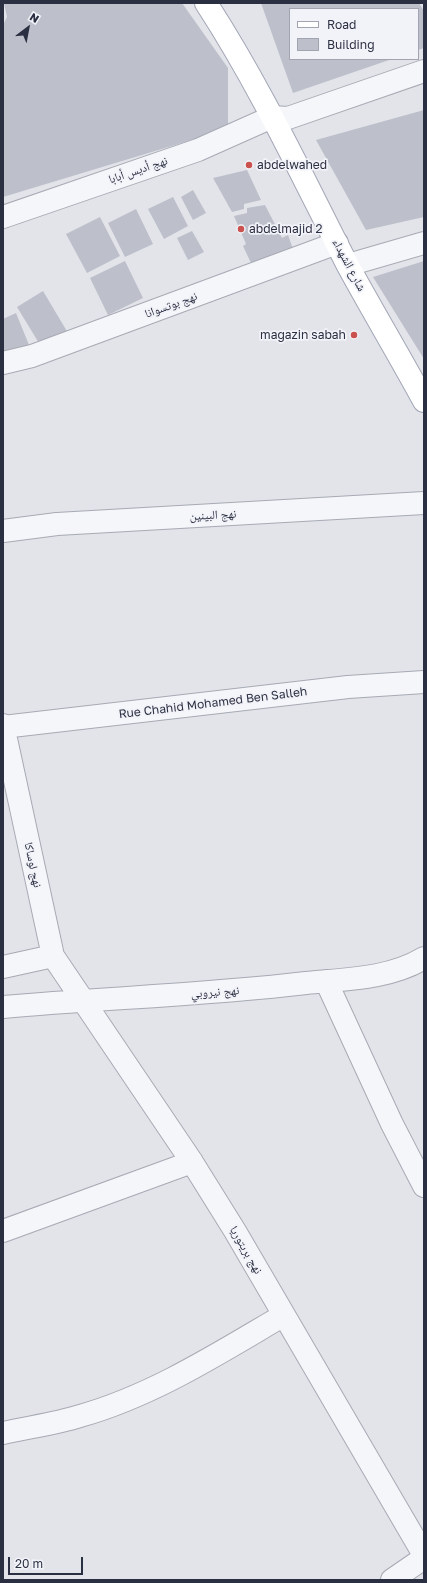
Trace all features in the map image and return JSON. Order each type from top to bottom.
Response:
[{"type":"main road","name":"شارع الشهداء","points":[[206,3],[225,32],[290,148],[348,265],[424,401]]},
{"type":"street","points":[[272,117],[288,118],[424,71]]},
{"type":"street","name":"نهج أديس أبابا","points":[[3,217],[198,150],[272,117]]},
{"type":"street","name":"نهج بوتسوانا","points":[[3,363],[32,356],[337,243]]},
{"type":"street","points":[[348,265],[424,243]]},
{"type":"street","name":"نهج البينين","points":[[3,531],[57,524],[424,503]]},
{"type":"street","name":"Rue Chahid Mohamed Ben Salleh","points":[[3,726],[348,687],[424,682]]},
{"type":"street","name":"نهج لوساكا","points":[[3,726],[53,956]]},
{"type":"street","points":[[3,967],[53,956]]},
{"type":"street","name":"نهج بريتوريا","points":[[53,956],[192,1162],[235,1230],[424,1555]]},
{"type":"street","name":"نهج نيروبي","points":[[3,1007],[83,1000],[248,990],[383,975],[413,965],[424,958]]},
{"type":"street","points":[[326,981],[392,1124],[424,1186]]},
{"type":"street","points":[[3,1231],[192,1162]]},
{"type":"street","points":[[3,1433],[80,1416],[152,1389],[183,1374],[284,1315]]},
{"type":"street","points":[[392,1580],[424,1558]]},
{"type":"building","points":[[4,3],[182,3],[228,68],[228,129],[3,197],[3,25],[7,17]]},
{"type":"building","points":[[261,3],[419,3],[424,11],[424,48],[419,50],[419,8],[289,8],[289,60],[389,60],[293,93]]},
{"type":"building","points":[[424,110],[424,217],[366,230],[316,140]]},
{"type":"building","points":[[247,170],[261,200],[244,204],[244,209],[232,212],[213,178]]},
{"type":"building","points":[[193,190],[206,213],[193,220],[181,197]]},
{"type":"building","points":[[173,197],[188,226],[164,239],[148,209]]},
{"type":"building","points":[[265,205],[282,238],[288,235],[293,249],[251,263],[243,246],[246,244],[234,216],[247,213],[247,208]]},
{"type":"building","points":[[136,209],[153,244],[125,257],[108,223]]},
{"type":"building","points":[[100,217],[120,256],[87,273],[66,234]]},
{"type":"building","points":[[192,231],[204,252],[188,260],[177,238]]},
{"type":"building","points":[[125,261],[143,298],[108,315],[90,278]]},
{"type":"building","points":[[424,261],[424,359],[373,277]]},
{"type":"building","points":[[43,291],[68,333],[42,348],[17,307]]},
{"type":"building","points":[[16,313],[29,345],[3,356],[3,319]]},
{"type":"place","name":"abdelwahed","points":[[249,165]]},
{"type":"place","name":"abdelmajid 2","points":[[241,229]]},
{"type":"place","name":"magazin sabah","points":[[354,335]]}]
